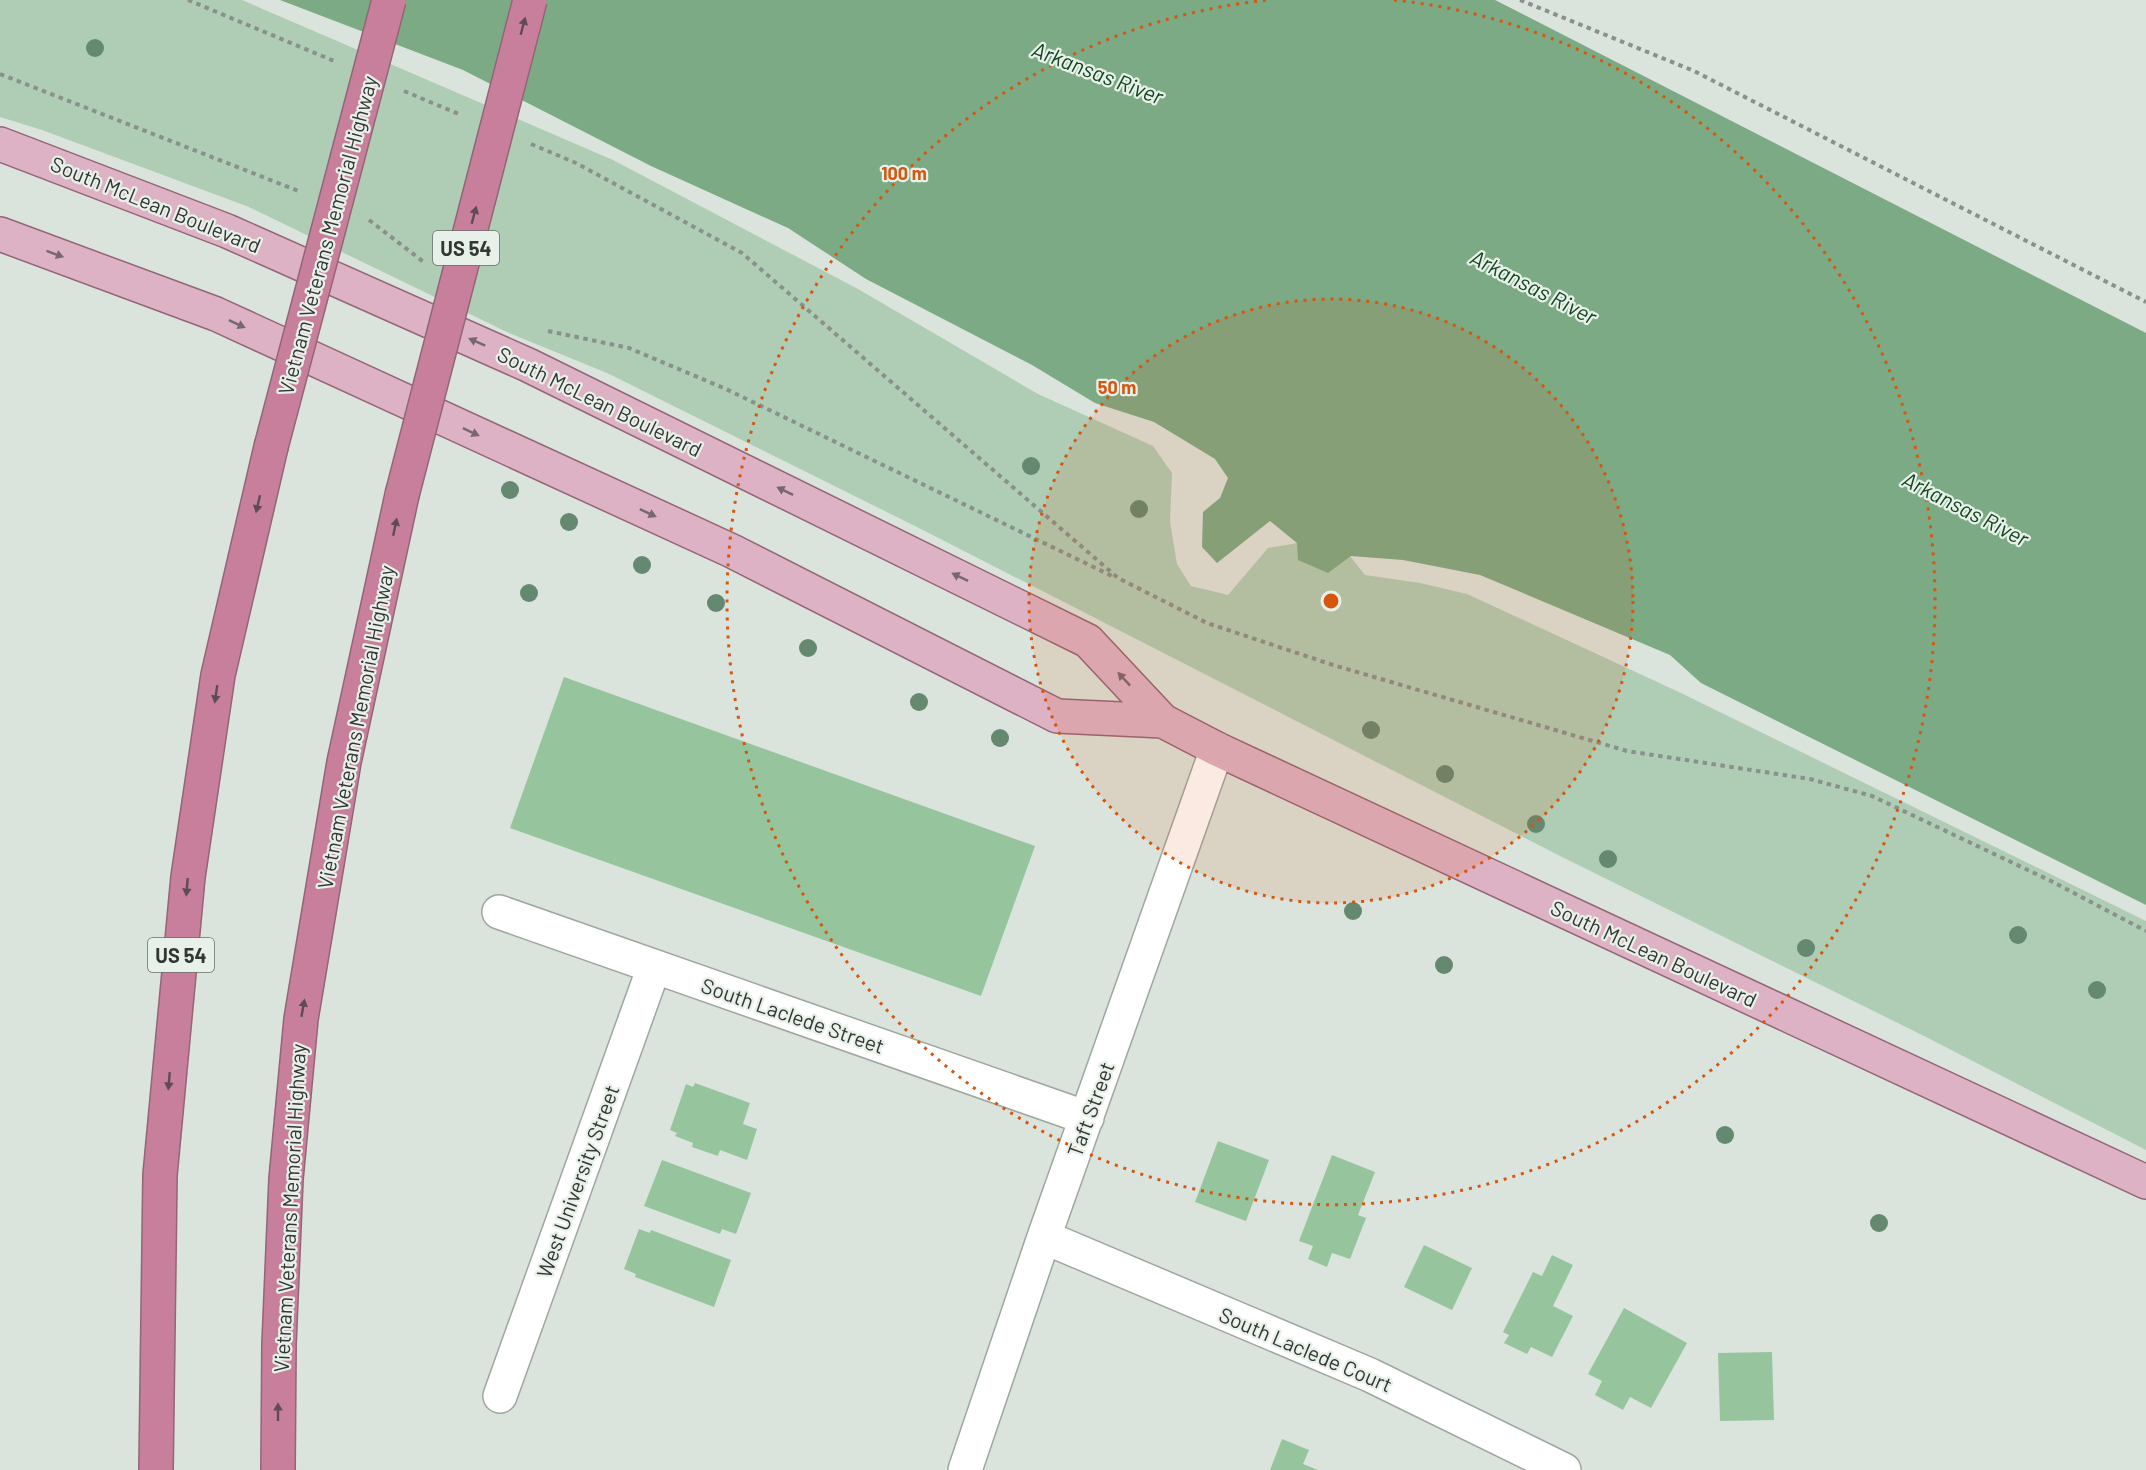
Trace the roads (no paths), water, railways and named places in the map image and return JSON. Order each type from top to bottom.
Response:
[{"type":"highway","name":"Vietnam Veterans Memorial Highway","points":[[156,1470],[160,1175],[188,878],[218,675],[272,447],[388,0]]},
{"type":"highway","name":"Vietnam Veterans Memorial Highway","points":[[278,1470],[279,1344],[286,1179],[301,1019],[344,762],[402,495],[530,0]]},
{"type":"main road","name":"South McLean Boulevard","points":[[0,144],[227,231],[528,365],[1088,641],[1163,721],[1218,749],[2146,1182]]},
{"type":"main road","name":"South McLean Boulevard","points":[[0,234],[216,314],[732,551],[1057,716],[1163,721]]},
{"type":"street","name":"Taft Street","points":[[965,1470],[1044,1237],[1218,749]]},
{"type":"street","name":"South Laclede Street","points":[[499,912],[1087,1118]]},
{"type":"street","name":"West University Street","points":[[500,1396],[654,967]]},
{"type":"street","name":"South Laclede Court","points":[[1044,1237],[1370,1375],[1564,1470]]},
{"type":"water","name":"Arkansas River","points":[[280,0],[1495,0],[2146,333],[2146,905],[1701,683],[1670,655],[1480,575],[1403,560],[1351,556],[1328,573],[1298,560],[1297,543],[1270,521],[1217,563],[1202,547],[1203,512],[1220,498],[1228,478],[1215,459],[1154,422],[1095,403],[1032,365],[866,279],[788,228],[651,166],[463,70]]}]
